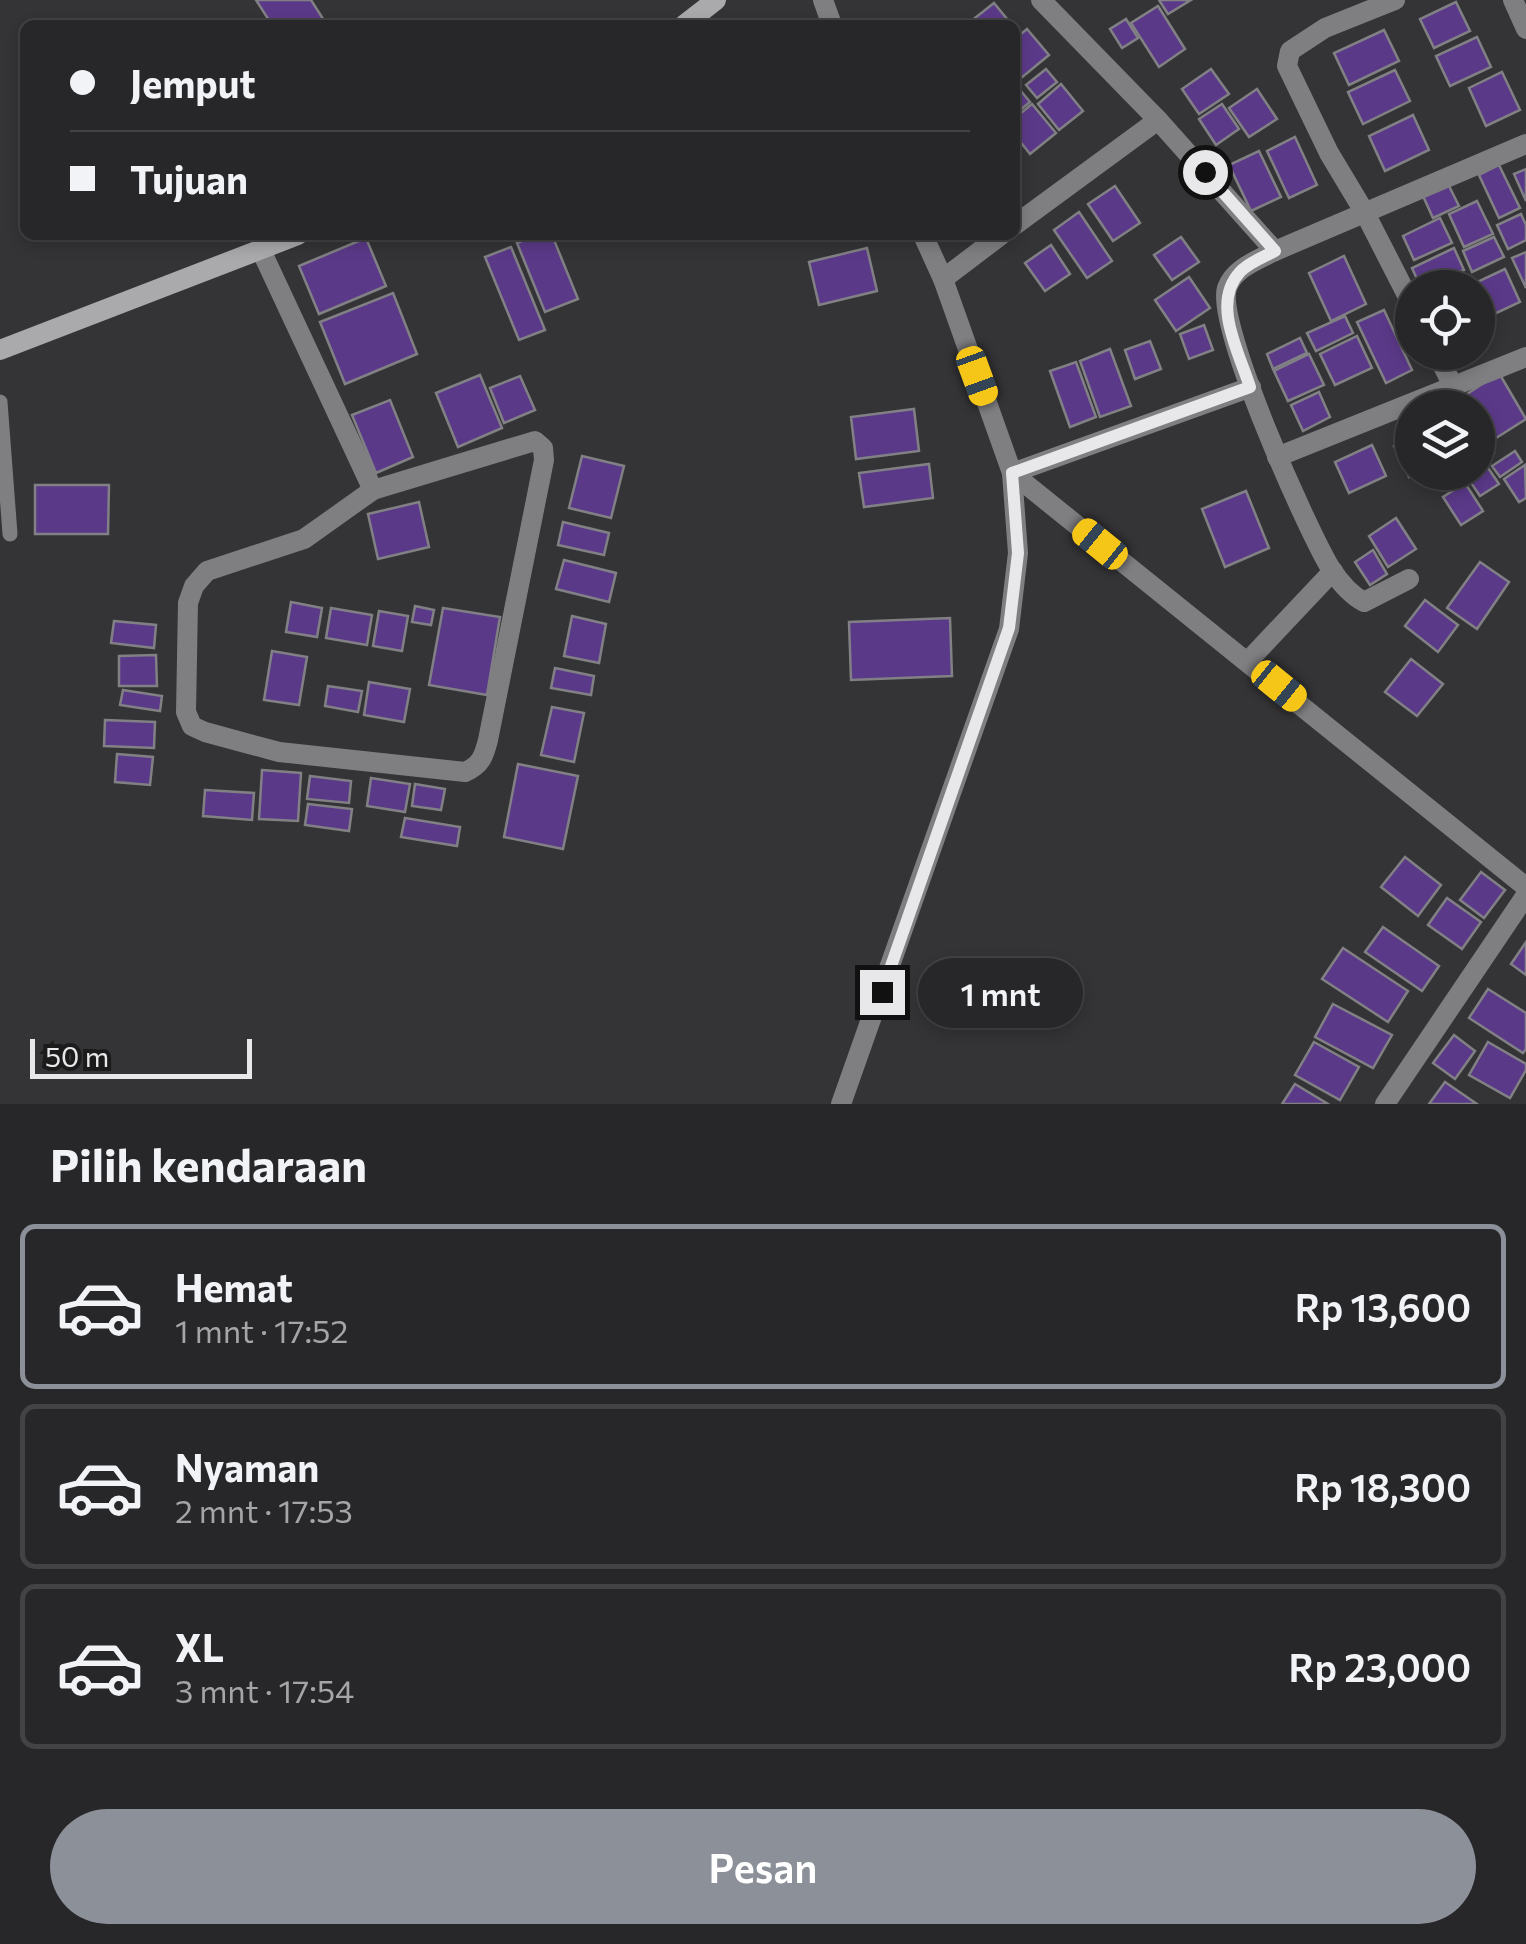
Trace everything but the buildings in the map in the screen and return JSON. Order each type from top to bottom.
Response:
[{"type":"street","points":[[690,20],[716,0]]},
{"type":"street","points":[[1041,0],[1158,120],[1275,251]]},
{"type":"street","points":[[1395,0],[1306,38],[1290,51],[1288,66],[1329,152],[1395,272]]},
{"type":"street","points":[[1513,0],[1526,28]]},
{"type":"street","points":[[1020,221],[1158,120]]},
{"type":"street","points":[[1409,579],[1364,602],[1332,572],[1250,387],[1227,314],[1228,288],[1242,268],[1275,251],[1526,144]]},
{"type":"street","points":[[0,350],[283,240]]},
{"type":"street","points":[[841,1104],[1009,628],[1018,553],[1012,473],[925,240]]},
{"type":"street","points":[[942,278],[995,240]]},
{"type":"street","points":[[260,248],[373,490]]},
{"type":"street","points":[[1278,457],[1526,357]]},
{"type":"street","points":[[1445,370],[1454,388]]},
{"type":"street","points":[[1012,473],[1250,387]]},
{"type":"street","points":[[535,441],[542,448],[544,460],[514,621],[482,760],[465,772],[279,752],[192,726],[186,712],[188,603],[194,586],[206,571],[304,539],[373,490],[518,444],[535,441]]},
{"type":"street","points":[[1012,473],[1526,887]]},
{"type":"street","points":[[1248,661],[1332,572]]},
{"type":"street","points":[[1386,1104],[1526,896]]},
{"type":"lane","points":[[0,402],[10,534]]},
{"type":"route","points":[[882,992],[1009,628],[1018,553],[1012,473],[1250,387],[1227,314],[1228,288],[1242,268],[1275,251],[1205,172]]}]
